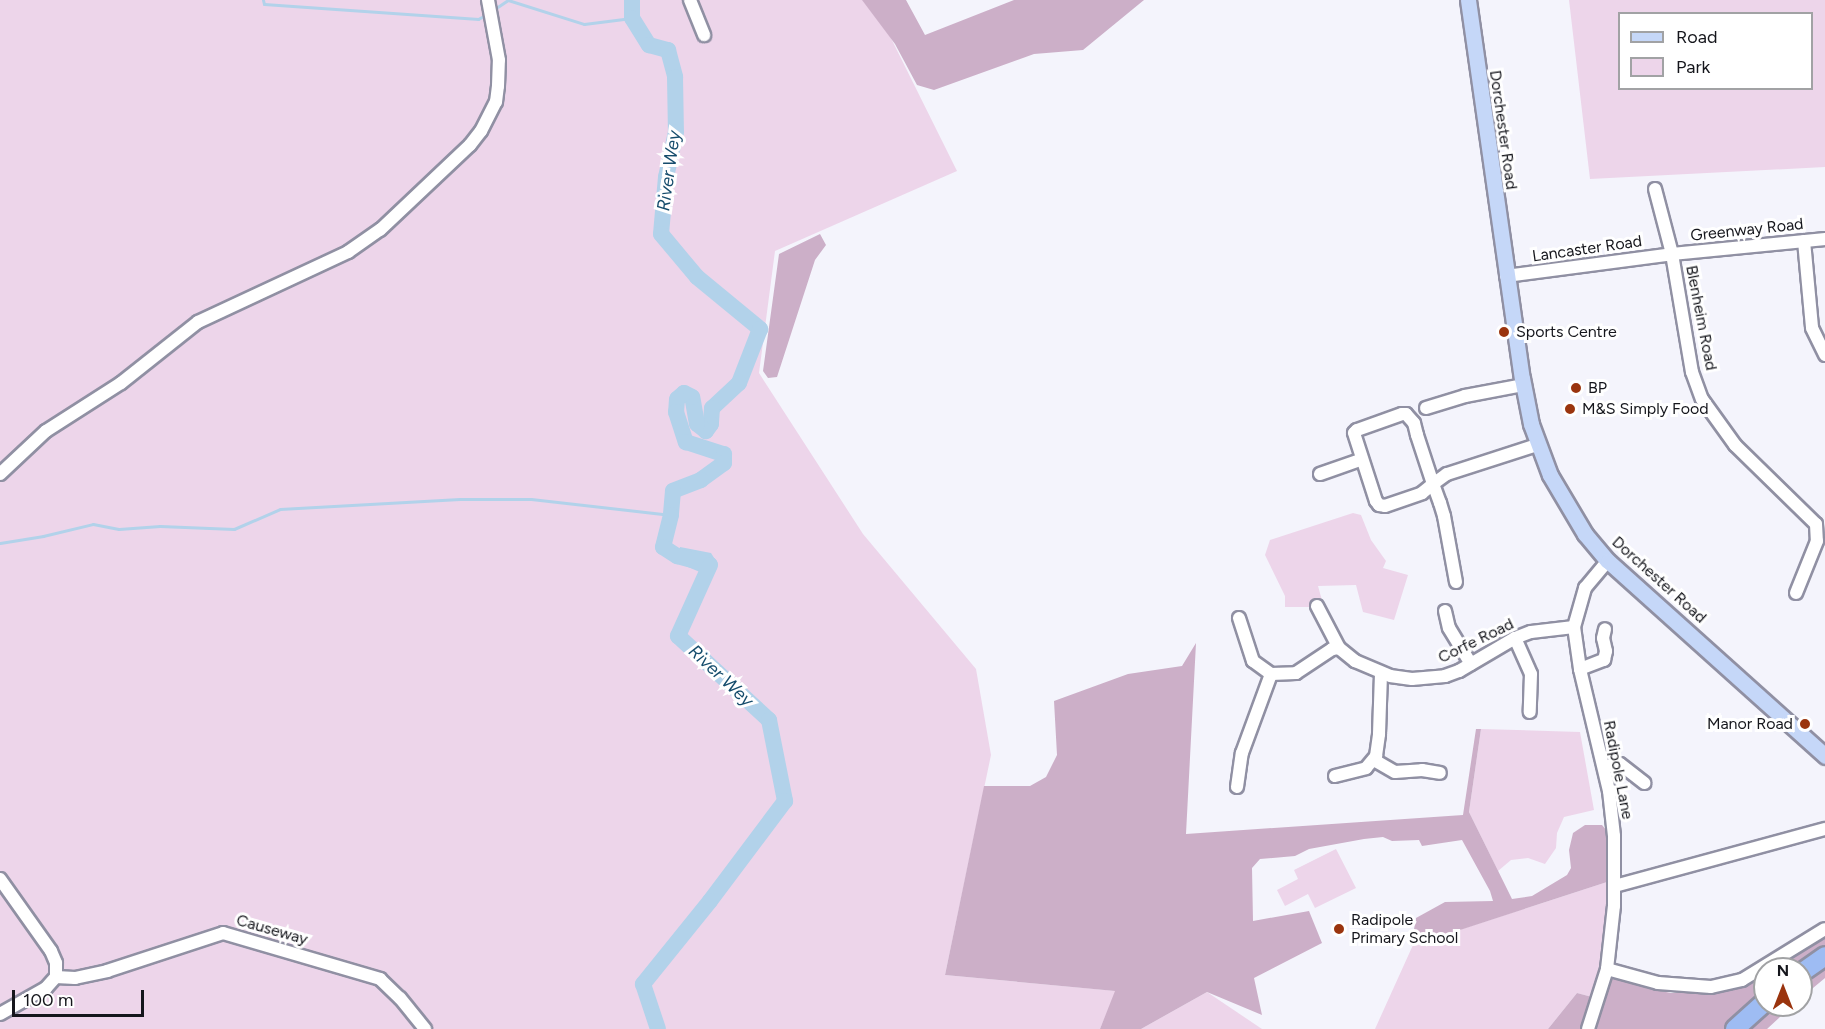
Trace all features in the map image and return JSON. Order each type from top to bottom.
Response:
[{"type":"highway","points":[[1735,1029],[1753,1013]]},
{"type":"main road","name":"Dorchester Road","points":[[1468,0],[1506,276],[1524,385],[1538,445],[1565,505],[1608,561],[1825,756]]},
{"type":"street","points":[[0,474],[46,431],[121,383],[198,322],[348,252],[380,230],[470,145],[482,131],[496,102],[498,86],[499,60],[488,0]]},
{"type":"street","points":[[690,0],[704,35]]},
{"type":"street","name":"Blenheim Road","points":[[1655,189],[1672,254],[1692,372],[1702,399],[1735,445],[1813,519],[1818,528],[1817,541],[1796,593]]},
{"type":"street","name":"Greenway Road","points":[[1672,254],[1825,239]]},
{"type":"street","points":[[1804,241],[1812,328],[1825,355]]},
{"type":"street","name":"Lancaster Road","points":[[1506,276],[1672,254]]},
{"type":"street","points":[[1426,408],[1464,396],[1524,385]]},
{"type":"street","points":[[1456,582],[1444,516],[1433,484],[1414,423],[1406,414],[1357,430],[1353,437],[1379,506],[1422,493],[1433,484],[1447,474],[1538,445]]},
{"type":"street","points":[[1320,474],[1360,460]]},
{"type":"street","name":"Radipole Lane","points":[[1588,1029],[1607,969],[1615,886],[1614,836],[1604,767],[1580,669],[1574,627],[1585,588],[1608,561]]},
{"type":"street","name":"Corfe Road","points":[[1317,606],[1340,648],[1355,661],[1381,673],[1399,678],[1429,679],[1445,676],[1472,664],[1515,638],[1531,632],[1574,627]]},
{"type":"street","points":[[1445,611],[1449,628],[1472,664]]},
{"type":"street","points":[[1239,618],[1253,661],[1271,674],[1296,673],[1332,649],[1340,648]]},
{"type":"street","points":[[1580,669],[1604,660],[1605,629]]},
{"type":"street","points":[[1515,638],[1531,674],[1530,712]]},
{"type":"street","points":[[1335,776],[1366,768],[1374,760],[1379,735],[1381,673]]},
{"type":"street","points":[[1237,787],[1242,753],[1271,674]]},
{"type":"street","points":[[1374,760],[1395,772],[1422,770],[1440,773]]},
{"type":"street","points":[[1604,767],[1620,764],[1644,783]]},
{"type":"street","points":[[1615,886],[1825,829]]},
{"type":"street","points":[[0,879],[51,951],[56,963],[56,977],[46,988],[0,1014]]},
{"type":"street","points":[[1607,969],[1658,983],[1711,987],[1742,981],[1825,929]]},
{"type":"street","name":"Causeway","points":[[56,977],[75,978],[107,971],[223,933],[380,979],[400,998],[425,1029]]},
{"type":"green space","points":[[0,0],[872,0],[957,171],[775,251],[759,373],[863,534],[976,669],[991,755],[945,975],[1116,991],[1100,1029],[0,1029]]},
{"type":"green space","points":[[1569,0],[1825,0],[1825,167],[1590,179]]},
{"type":"green space","points":[[1353,513],[1361,515],[1371,540],[1386,561],[1383,568],[1408,575],[1394,620],[1363,612],[1356,585],[1318,586],[1323,604],[1310,607],[1285,607],[1285,596],[1265,555],[1270,540]]},
{"type":"green space","points":[[1481,729],[1580,732],[1594,810],[1564,817],[1557,833],[1556,848],[1545,864],[1528,858],[1511,860],[1498,871],[1469,812]]},
{"type":"green space","points":[[1336,849],[1356,888],[1315,908],[1308,894],[1285,906],[1277,890],[1298,879],[1294,870]]},
{"type":"green space","points":[[1607,882],[1604,969],[1592,997],[1577,993],[1548,1029],[1375,1029],[1413,945]]},
{"type":"green space","points":[[1207,992],[1262,1029],[1141,1029]]},
{"type":"shaded area","points":[[862,0],[906,0],[925,35],[1014,0],[1144,0],[1083,50],[1034,54],[934,90],[917,85],[895,44]]},
{"type":"shaded area","points":[[820,234],[826,245],[815,260],[777,377],[768,378],[763,371],[779,254]]},
{"type":"shaded area","points":[[1196,643],[1186,834],[1463,815],[1476,729],[1481,729],[1469,812],[1512,899],[1532,896],[1567,875],[1571,868],[1569,850],[1573,833],[1585,825],[1602,825],[1607,831],[1607,882],[1411,946],[1416,918],[1445,902],[1493,901],[1490,891],[1462,840],[1422,846],[1419,840],[1392,841],[1383,837],[1309,849],[1295,856],[1260,859],[1252,868],[1253,921],[1309,911],[1322,943],[1254,978],[1262,1015],[1207,992],[1141,1029],[1100,1029],[1115,991],[945,975],[984,786],[1030,786],[1046,777],[1057,755],[1054,701],[1128,674],[1182,666]]},
{"type":"shaded area","points":[[1825,933],[1825,978],[1813,988],[1813,957],[1790,957]]},
{"type":"shaded area","points":[[1607,969],[1646,988],[1671,993],[1699,993],[1743,984],[1753,979],[1753,1017],[1780,1017],[1767,1029],[1548,1029],[1577,993],[1592,997]]},
{"type":"water","points":[[680,547],[711,553],[716,561],[711,572],[707,575],[676,562]]},
{"type":"waterway","points":[[263,0],[264,4],[478,19],[482,17]]},
{"type":"waterway","points":[[508,0],[584,24],[632,18]]},
{"type":"waterway","points":[[496,8],[508,0]]},
{"type":"waterway","name":"River Wey","points":[[632,0],[632,18],[649,45],[668,50],[675,77],[676,132],[666,177],[661,234],[697,277],[760,329],[739,383],[712,408],[711,424],[706,431],[697,424],[692,397],[684,393],[677,399],[676,412],[686,442],[724,454],[724,463],[701,480],[673,491],[671,515],[663,547],[677,556],[710,565],[678,636],[769,720],[785,801],[710,901],[643,984],[658,1029]]},
{"type":"waterway","points":[[0,543],[93,524],[119,529],[160,526],[234,529],[280,509],[460,499],[531,499],[671,515]]},
{"type":"place","name":"Sports Centre","points":[[1504,332]]},
{"type":"place","name":"BP","points":[[1576,388]]},
{"type":"place","name":"M&S Simply Food","points":[[1570,409]]},
{"type":"place","name":"Manor Road","points":[[1805,724]]},
{"type":"place","name":"Radipole Primary School","points":[[1339,929]]}]
